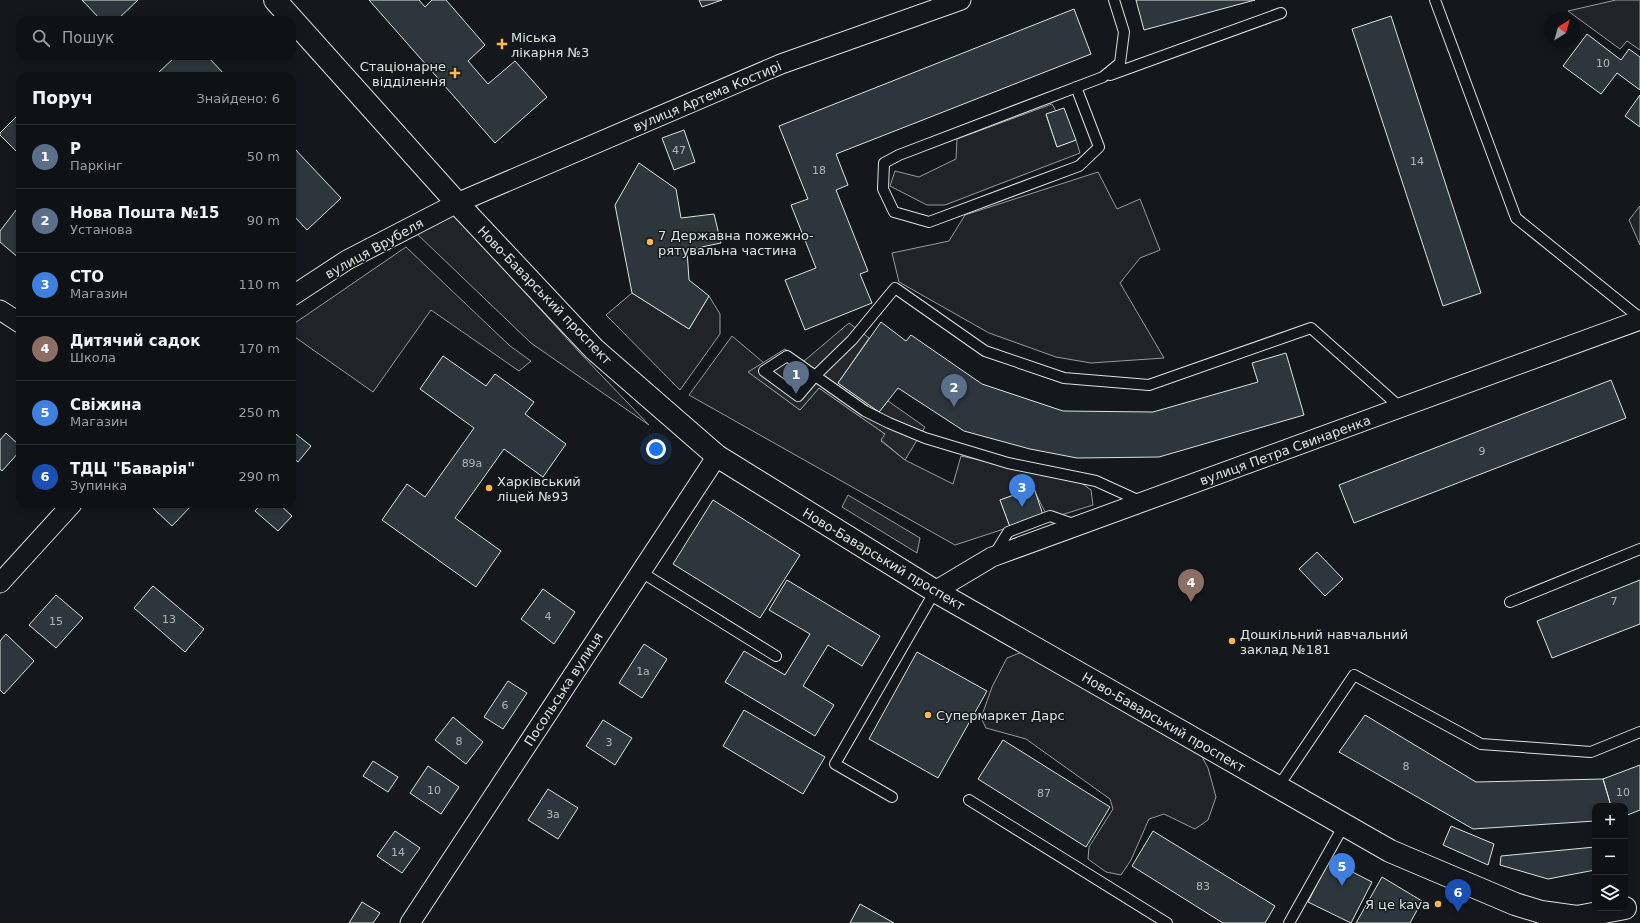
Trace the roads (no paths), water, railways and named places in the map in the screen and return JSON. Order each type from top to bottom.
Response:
[{"type":"main road","name":"Ново-Баварський проспект","points":[[275,0],[289,16]]},
{"type":"main road","name":"Ново-Баварський проспект","points":[[296,23],[457,202],[594,349],[717,456],[935,592],[1390,851],[1516,904],[1541,912],[1577,917],[1634,906]]},
{"type":"main road","points":[[1541,912],[1562,923]]},
{"type":"street","name":"вулиця Артема Костирі","points":[[457,202],[781,64],[961,0]]},
{"type":"street","name":"вулиця Врубеля","points":[[296,293],[347,260],[457,202]]},
{"type":"street","points":[[0,310],[16,320]]},
{"type":"street","name":"вулиця Петра Свинаренка","points":[[935,592],[992,557],[1640,319]]},
{"type":"street","name":"Посольська вулиця","points":[[410,923],[717,456]]},
{"type":"street","points":[[0,583],[68,508]]},
{"type":"lane","points":[[1103,77],[1120,63],[1124,32],[1114,0]]},
{"type":"lane","points":[[1435,0],[1516,218],[1640,319]]},
{"type":"lane","points":[[1076,87],[1098,147],[1079,166],[930,222],[894,212],[883,189],[884,163],[900,155],[1076,87],[1281,12]]},
{"type":"lane","points":[[1142,502],[1096,481],[1008,463],[924,438],[865,411],[815,376],[787,356],[764,371],[798,396],[815,376],[852,340],[895,288],[985,351],[1064,378],[1149,386],[1311,328],[1401,408]]},
{"type":"lane","points":[[1510,602],[1640,549]]},
{"type":"lane","points":[[641,572],[776,656]]},
{"type":"lane","points":[[892,797],[835,764],[935,592]]},
{"type":"lane","points":[[1278,787],[1354,675],[1481,744],[1591,752],[1640,732]]},
{"type":"lane","points":[[969,800],[1167,923]]},
{"type":"lane","points":[[1289,923],[1344,825]]},
{"type":"place","name":"Міська лікарня №3","points":[[502,44]]},
{"type":"place","name":"Стаціонарне відділення","points":[[455,73]]},
{"type":"place","name":"7 Державна пожежно- рятувальна частина","points":[[650,242]]},
{"type":"place","name":"Р","points":[[796,394]]},
{"type":"place","name":"Нова Пошта №15","points":[[954,407]]},
{"type":"place","name":"Харківський ліцей №93","points":[[489,488]]},
{"type":"place","name":"СТО","points":[[1022,507]]},
{"type":"place","name":"Дитячий садок","points":[[1191,602]]},
{"type":"place","name":"Дошкільний навчальний заклад №181","points":[[1232,641]]},
{"type":"place","name":"Супермаркет Дарс","points":[[928,715]]},
{"type":"place","name":"Свіжина","points":[[1342,886]]},
{"type":"place","name":"Я це kava","points":[[1438,904]]},
{"type":"place","name":"ТДЦ \"Баварія\"","points":[[1458,912]]}]
